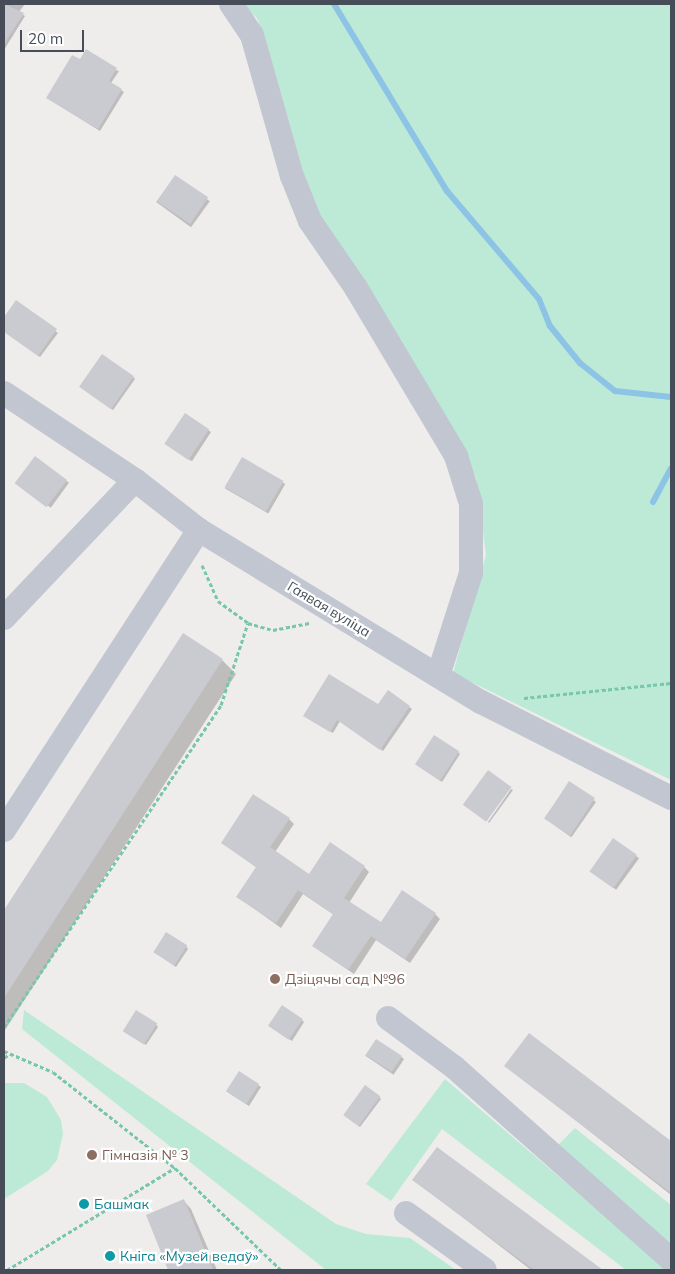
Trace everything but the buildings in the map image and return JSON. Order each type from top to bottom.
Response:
[{"type":"street","points":[[231,4],[252,36],[292,176],[310,221],[356,288],[456,456],[471,504],[471,573],[438,676]]},
{"type":"street","name":"Гаявая вуліца","points":[[4,393],[135,480],[199,530],[438,676],[481,702],[671,798]]},
{"type":"street","points":[[4,618],[135,480]]},
{"type":"street","points":[[4,830],[199,530]]},
{"type":"street","points":[[388,1018],[454,1068],[671,1260]]},
{"type":"street","points":[[406,1213],[485,1270]]},
{"type":"path","points":[[199,530],[200,562],[218,601],[248,623],[274,630],[341,617]]},
{"type":"path","points":[[4,1027],[222,705],[248,623]]},
{"type":"path","points":[[521,698],[671,683]]},
{"type":"path","points":[[4,1051],[8,1055],[53,1072],[175,1168],[281,1270]]},
{"type":"path","points":[[4,1058],[8,1055]]},
{"type":"path","points":[[7,1270],[175,1168]]},
{"type":"green space","points":[[241,4],[671,4],[671,780],[453,673],[486,555],[476,477],[382,310],[315,212],[257,18]]},
{"type":"green space","points":[[24,1010],[336,1224],[366,1234],[410,1238],[456,1270],[326,1270],[22,1029]]},
{"type":"green space","points":[[445,1079],[665,1268],[664,1270],[626,1270],[442,1129],[391,1201],[366,1184]]},
{"type":"green space","points":[[4,1083],[24,1083],[47,1097],[61,1120],[63,1134],[57,1160],[48,1171],[4,1199]]},
{"type":"green space","points":[[575,1128],[671,1205],[671,1244],[556,1147]]},
{"type":"waterway","points":[[334,4],[447,191],[539,299],[550,326],[580,363],[615,391],[671,397]]},
{"type":"waterway","points":[[653,502],[671,468]]},
{"type":"place","name":"Дзіцячы сад №96","points":[[275,979]]},
{"type":"place","name":"Гімназія № 3","points":[[92,1155]]},
{"type":"place","name":"Башмак","points":[[84,1204]]},
{"type":"place","name":"Кніга «Музей ведаў»","points":[[110,1256]]}]
